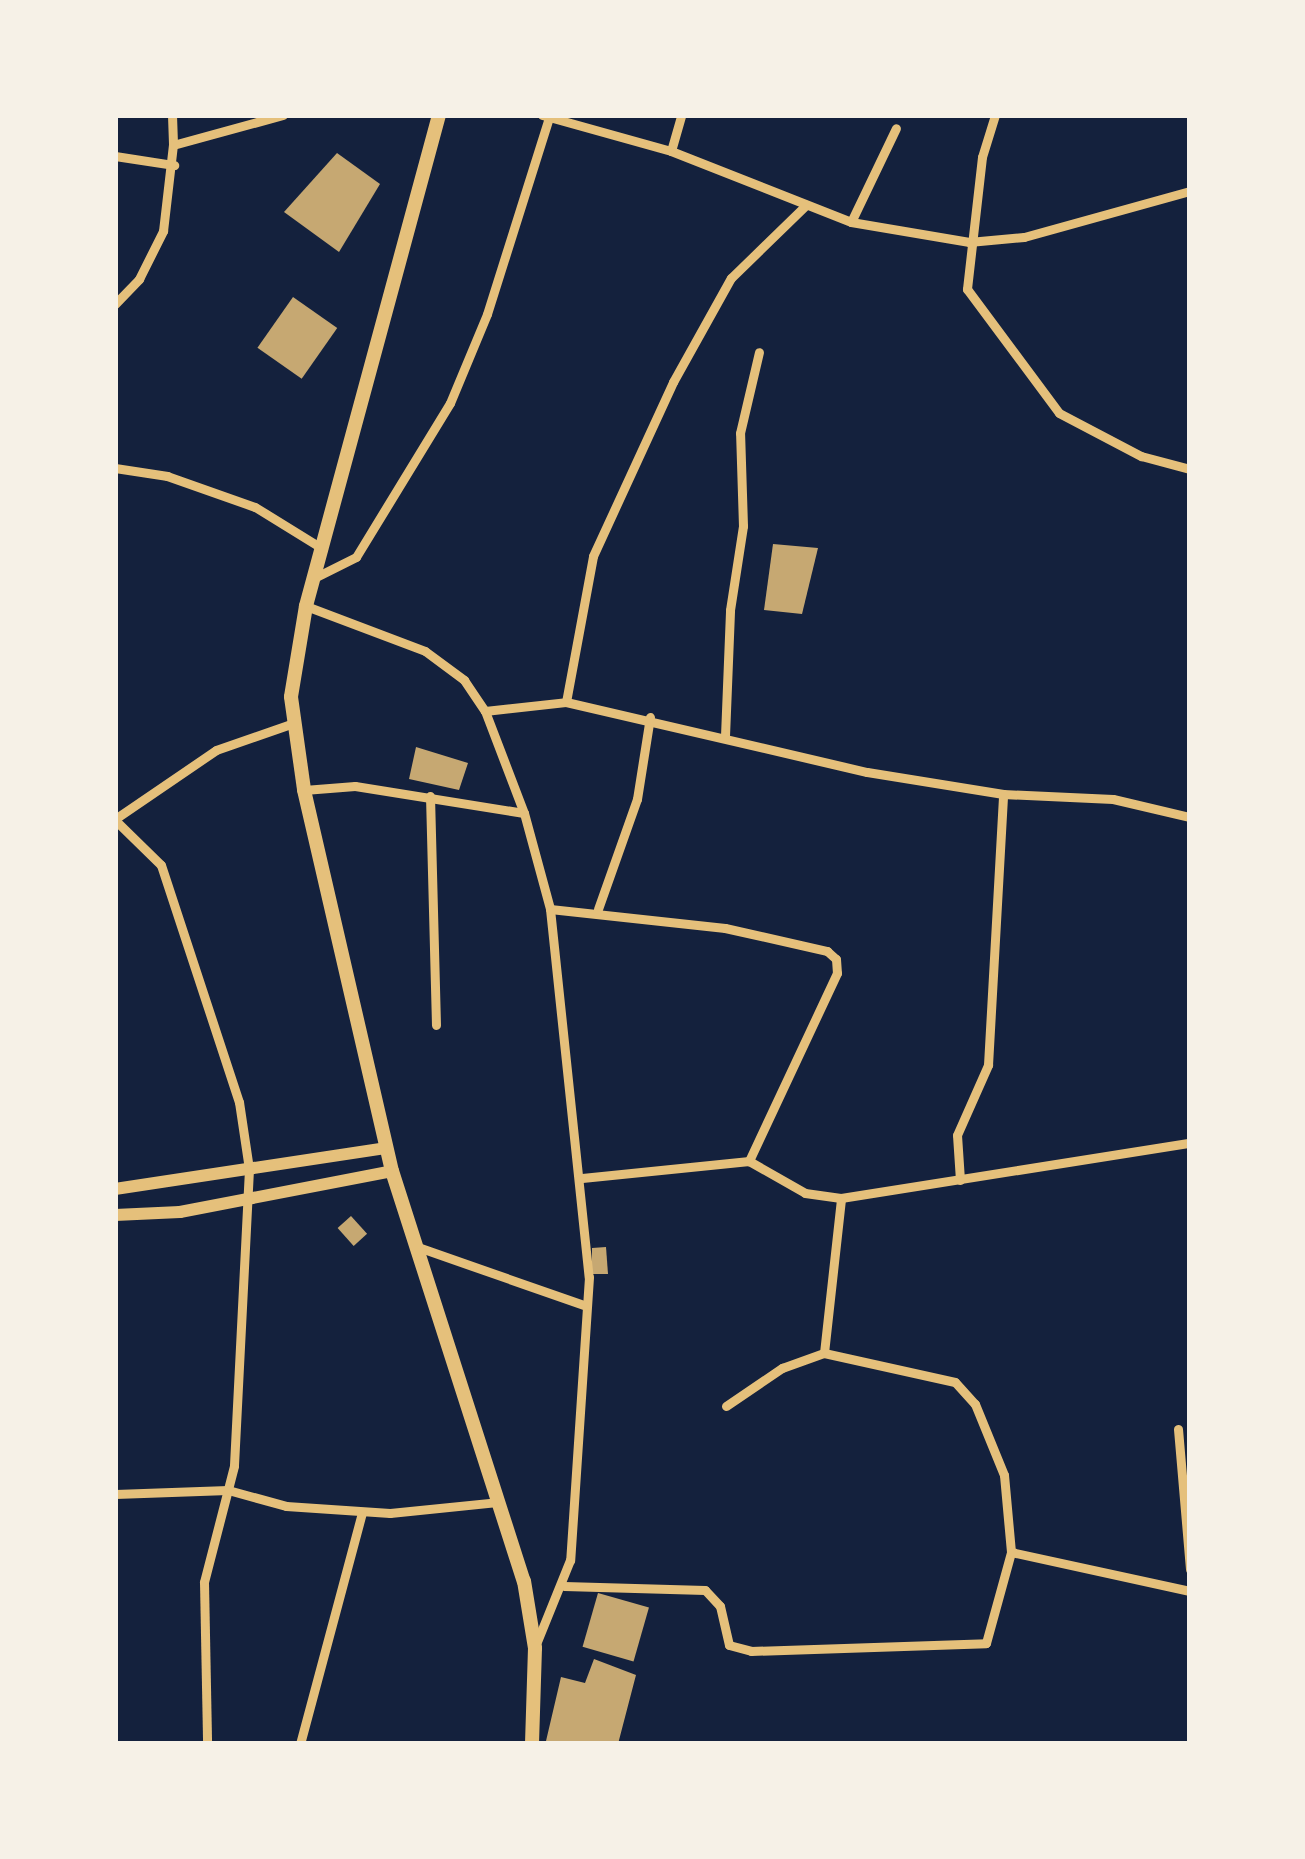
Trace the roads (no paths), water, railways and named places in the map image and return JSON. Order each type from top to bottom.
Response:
[{"type":"highway","points":[[438,117],[306,606],[292,675],[294,723],[304,790],[392,1172],[412,1245],[503,1502],[535,1648],[532,1744]]},
{"type":"main road","points":[[115,1189],[388,1148]]},
{"type":"main road","points":[[115,1216],[180,1212],[392,1172]]},
{"type":"street","points":[[115,304],[138,279],[164,231],[174,165],[172,115]]},
{"type":"street","points":[[174,144],[283,115]]},
{"type":"street","points":[[671,151],[681,115]]},
{"type":"street","points":[[995,115],[970,242],[968,288],[1043,399],[1110,442],[1190,469]]},
{"type":"street","points":[[314,578],[356,557],[450,403],[486,314],[546,116],[671,151],[851,222],[970,242],[1024,237],[1190,191]]},
{"type":"street","points":[[851,222],[896,128]]},
{"type":"street","points":[[115,156],[174,165]]},
{"type":"street","points":[[566,702],[594,556],[673,382],[731,278],[806,205]]},
{"type":"street","points":[[724,736],[730,610],[743,526],[740,433],[759,352]]},
{"type":"street","points":[[115,468],[207,488],[270,513],[323,549]]},
{"type":"street","points":[[306,606],[425,650],[464,680],[485,711],[524,812],[550,909],[582,1178],[586,1306],[564,1586],[535,1648]]},
{"type":"street","points":[[485,711],[566,702],[650,717],[868,772],[1003,794],[1113,799],[1190,816]]},
{"type":"street","points":[[598,909],[638,799],[650,717]]},
{"type":"street","points":[[208,1744],[204,1582],[236,1444],[250,1169],[238,1102],[166,879],[153,854],[115,820],[216,750],[294,723]]},
{"type":"street","points":[[304,790],[355,786],[524,812]]},
{"type":"street","points":[[960,1180],[956,1136],[988,1065],[1003,794]]},
{"type":"street","points":[[430,796],[436,1025]]},
{"type":"street","points":[[550,909],[598,909],[725,928],[827,951],[836,959],[837,973],[749,1162]]},
{"type":"street","points":[[582,1178],[749,1162],[805,1193],[841,1198],[1190,1143]]},
{"type":"street","points":[[824,1353],[841,1198]]},
{"type":"street","points":[[412,1245],[586,1306]]},
{"type":"street","points":[[564,1586],[705,1590],[720,1606],[724,1638],[738,1650],[957,1648],[990,1638],[1011,1552],[1004,1476],[967,1392],[940,1375],[824,1353],[782,1368],[726,1406]]},
{"type":"street","points":[[1178,1430],[1190,1570]]},
{"type":"street","points":[[115,1494],[228,1490],[286,1506],[362,1512],[503,1502]]},
{"type":"street","points":[[300,1744],[362,1512]]},
{"type":"street","points":[[1011,1552],[1190,1591]]}]
